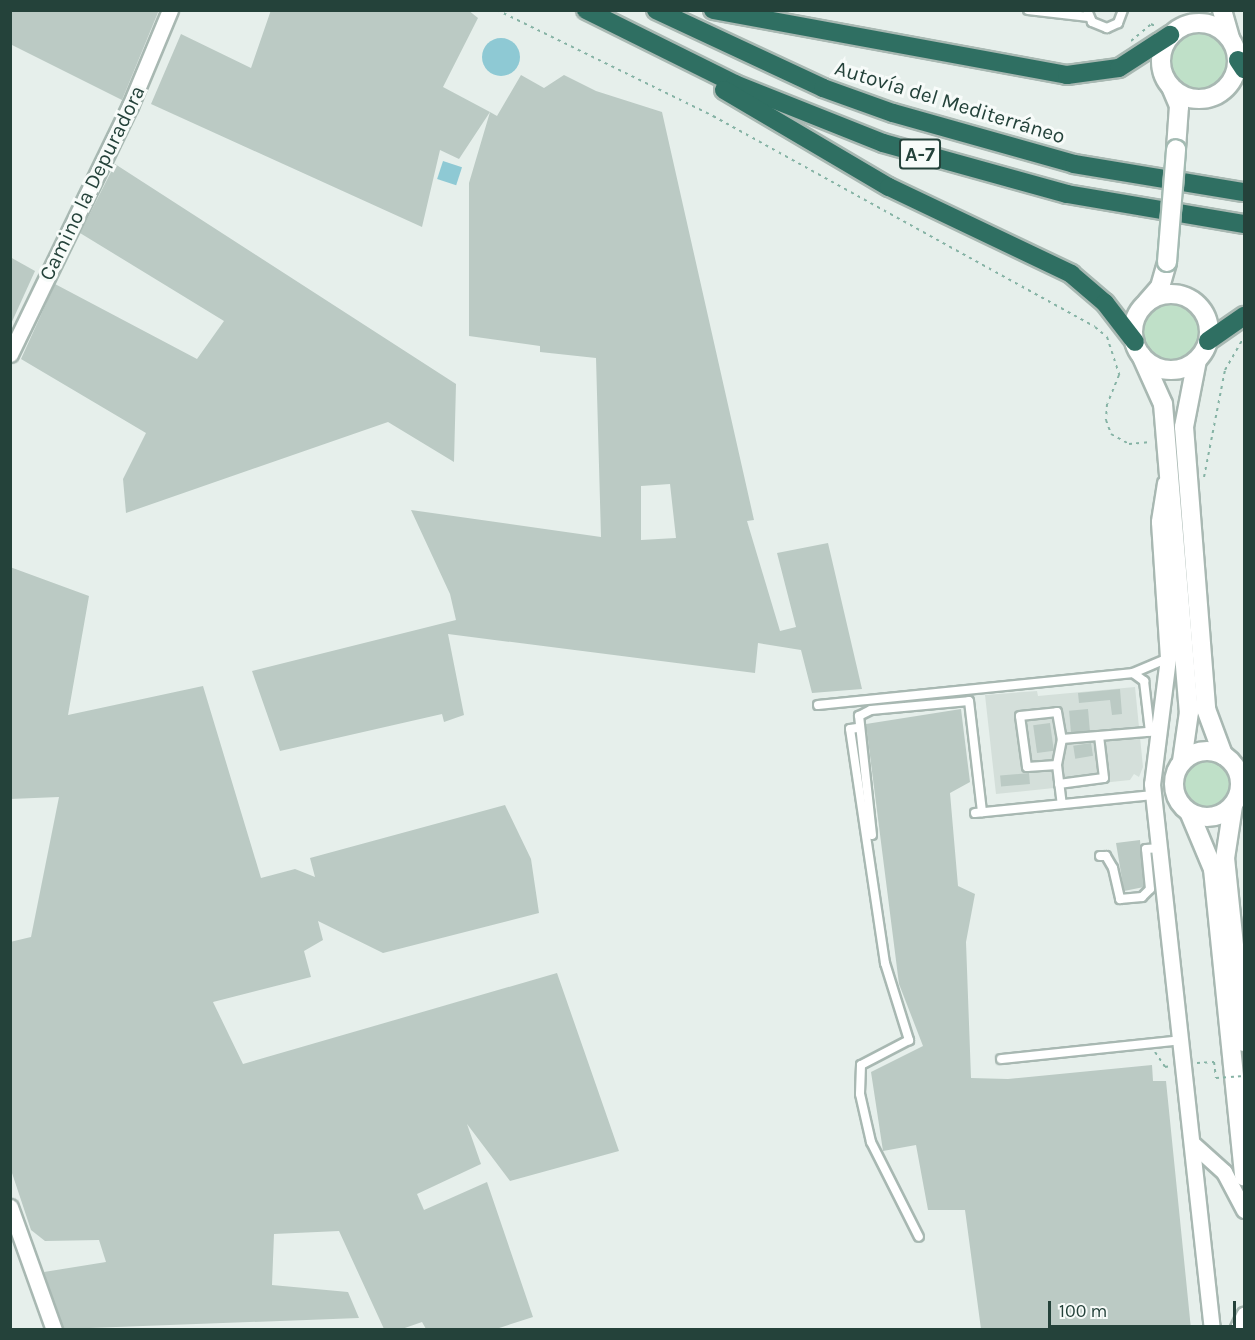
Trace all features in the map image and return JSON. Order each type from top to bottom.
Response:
[{"type":"highway","name":"A-7","points":[[586,10],[735,84],[883,143],[1067,195],[1245,224]]},
{"type":"highway","name":"Autovía del Mediterráneo","points":[[656,10],[791,74],[893,113],[1074,164],[1245,192]]},
{"type":"highway","points":[[713,10],[1067,75],[1119,68],[1173,32]]},
{"type":"highway","points":[[614,25],[890,187],[1071,274],[1105,303],[1138,348]]},
{"type":"highway","points":[[1208,341],[1245,316]]},
{"type":"main road","points":[[1186,10],[1163,46],[1161,66],[1179,106],[1180,125],[1166,266],[1160,287],[1146,303],[1135,321],[1138,348],[1163,404],[1189,712],[1182,761],[1176,770],[1173,789],[1176,799],[1190,814],[1213,869],[1245,1176]]},
{"type":"main road","points":[[1180,125],[1192,110],[1231,82],[1241,64],[1222,10]]},
{"type":"main road","points":[[1173,32],[1187,24],[1211,24],[1230,38]]},
{"type":"main road","points":[[1171,87],[1190,98],[1212,97]]},
{"type":"main road","points":[[1166,266],[1173,287],[1203,310],[1209,331],[1208,341],[1197,360],[1184,427],[1206,709],[1223,755],[1242,778],[1233,806],[1225,858],[1245,1042]]},
{"type":"main road","points":[[1146,303],[1165,294],[1187,297]]},
{"type":"main road","points":[[1138,348],[1150,363],[1168,369],[1186,366],[1197,360]]},
{"type":"main road","points":[[1182,761],[1202,752],[1223,755]]},
{"type":"main road","points":[[1190,814],[1213,817],[1233,806]]},
{"type":"street","name":"Camino la Depuradora","points":[[10,354],[130,106],[170,10]]},
{"type":"street","points":[[1168,465],[1159,522],[1168,658],[1154,731],[1153,795],[1212,1329]]},
{"type":"street","points":[[1193,1144],[1224,1172],[1245,1210]]},
{"type":"street","points":[[10,1207],[54,1329]]},
{"type":"street","points":[[1237,1329],[1245,1315]]},
{"type":"lane","points":[[1028,10],[1088,14],[1096,26],[1107,28],[1118,23],[1123,10]]},
{"type":"lane","points":[[818,705],[1132,674],[1168,658]]},
{"type":"lane","points":[[1062,739],[1154,731],[1144,681],[1132,674]]},
{"type":"lane","points":[[868,844],[872,840],[859,716],[871,710],[969,700],[978,813],[1153,795]]},
{"type":"lane","points":[[1057,765],[1027,767],[1020,716],[1057,712],[1062,739],[1057,765],[1062,804]]},
{"type":"lane","points":[[857,728],[850,729],[885,963],[909,1040],[861,1065],[860,1094],[871,1142],[919,1237]]},
{"type":"lane","points":[[1059,784],[1104,778],[1099,736]]},
{"type":"lane","points":[[1100,856],[1106,856],[1113,868],[1120,899],[1142,897],[1150,889],[1146,849],[1160,848]]},
{"type":"lane","points":[[1001,1059],[1181,1040]]},
{"type":"path","points":[[497,10],[713,116],[1095,327],[1107,337],[1119,375],[1107,404],[1106,420],[1112,434],[1129,444],[1165,440]]},
{"type":"path","points":[[1128,44],[1151,24],[1173,32]]},
{"type":"path","points":[[1202,486],[1225,370],[1245,337]]},
{"type":"path","points":[[1202,1063],[1214,1062],[1216,1078],[1245,1076]]},
{"type":"shaded area","points":[[1135,687],[1143,767],[1139,777],[1134,774],[1130,780],[996,794],[985,695],[1037,691],[1038,696]]},
{"type":"green space","points":[[1198,27],[1211,30],[1221,37],[1228,47],[1231,60],[1228,73],[1221,83],[1211,90],[1198,93],[1185,90],[1175,83],[1168,73],[1165,60],[1168,47],[1175,37],[1185,30]]},
{"type":"green space","points":[[1165,299],[1177,299],[1193,308],[1200,318],[1202,330],[1200,342],[1193,352],[1177,361],[1165,361],[1154,356],[1145,347],[1140,336],[1140,324],[1145,313],[1154,304]]},
{"type":"green space","points":[[1206,756],[1217,758],[1226,764],[1232,773],[1234,784],[1232,795],[1226,804],[1217,810],[1206,812],[1195,810],[1186,804],[1180,795],[1178,784],[1180,773],[1186,764],[1195,758]]},
{"type":"water","points":[[501,38],[514,44],[520,57],[514,70],[501,76],[488,70],[482,57],[488,44]]},
{"type":"water","points":[[443,161],[462,167],[456,185],[437,179]]},
{"type":"building","points":[[10,10],[159,10],[122,100],[10,44]]},
{"type":"building","points":[[271,10],[468,10],[478,18],[443,87],[490,112],[459,159],[440,150],[422,227],[151,104],[181,34],[251,68]]},
{"type":"building","points":[[521,75],[544,88],[564,75],[596,91],[662,112],[754,520],[747,521],[780,631],[796,627],[777,553],[828,543],[862,689],[812,693],[801,650],[758,643],[755,673],[448,634],[464,715],[444,722],[442,714],[280,751],[252,671],[456,620],[450,594],[411,510],[601,537],[596,358],[540,352],[540,346],[469,336],[469,183],[490,112],[497,116]],"holes":[[[670,484],[676,538],[641,540],[641,486]]]},
{"type":"building","points":[[115,164],[456,384],[454,462],[388,422],[126,513],[123,479],[146,433],[21,359],[55,284],[197,359],[224,321],[80,233]]},
{"type":"building","points":[[10,257],[35,271],[10,326]]},
{"type":"building","points":[[10,567],[89,596],[68,715],[203,686],[261,878],[295,869],[315,877],[310,858],[505,805],[531,859],[539,913],[383,953],[318,921],[323,940],[304,951],[311,977],[213,1002],[243,1064],[557,973],[619,1151],[510,1181],[467,1124],[481,1164],[417,1194],[424,1210],[487,1182],[533,1317],[496,1329],[426,1329],[422,1322],[402,1329],[384,1329],[339,1231],[274,1234],[272,1285],[348,1292],[359,1318],[63,1329],[44,1272],[106,1262],[99,1240],[45,1241],[31,1230],[10,1167],[10,942],[31,937],[59,797],[10,799]]},
{"type":"building","points":[[1120,689],[1122,714],[1112,715],[1110,700],[1079,703],[1078,693]]},
{"type":"building","points":[[961,709],[970,782],[950,793],[958,886],[975,894],[966,942],[971,1078],[1008,1079],[1152,1065],[1153,1081],[1166,1081],[1191,1329],[981,1329],[965,1210],[928,1210],[916,1145],[883,1151],[871,1072],[923,1046],[899,984],[866,724]]},
{"type":"building","points":[[1088,709],[1090,731],[1071,733],[1069,711]]},
{"type":"building","points":[[1050,723],[1054,751],[1037,753],[1033,725]]},
{"type":"building","points":[[1091,743],[1093,756],[1075,759],[1073,746]]},
{"type":"building","points":[[1029,773],[1030,784],[1001,786],[1000,776]]},
{"type":"building","points":[[1140,840],[1144,887],[1124,891],[1116,843]]}]
